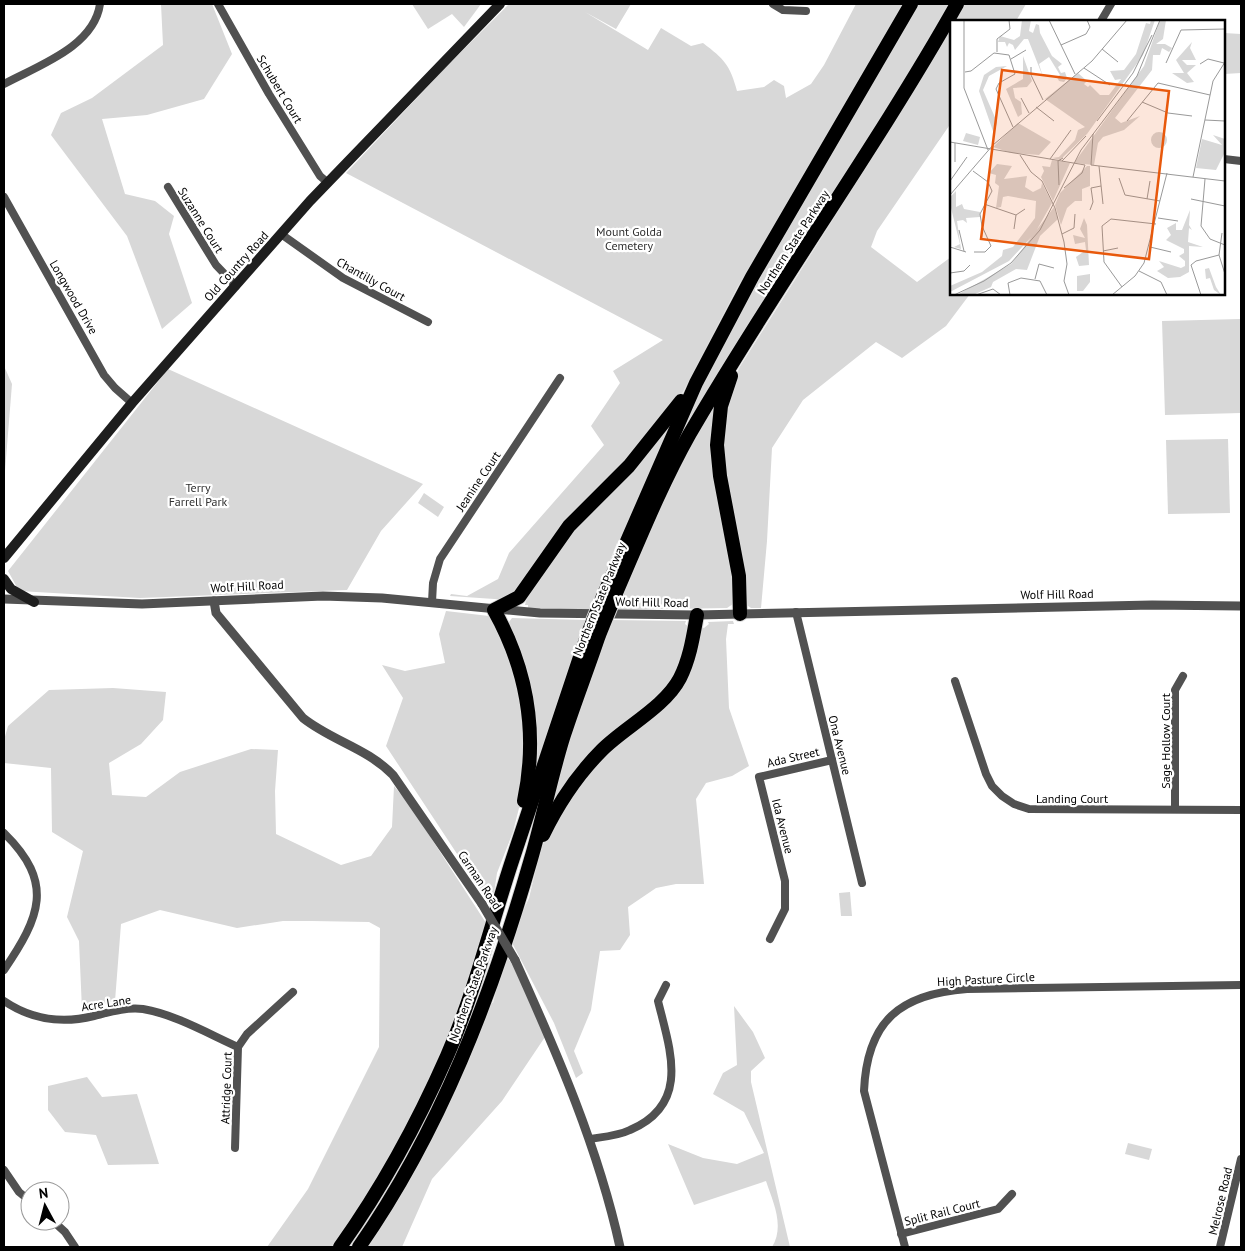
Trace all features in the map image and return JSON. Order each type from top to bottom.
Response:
[{"type":"highway","name":"Northern State Parkway","points":[[340,1247],[355,1226],[411,1129],[447,1055],[479,968],[512,859],[593,635],[696,383],[752,276],[911,4]]},
{"type":"highway","name":"Northern State Parkway","points":[[610,593],[688,437],[738,354],[866,156],[957,4]]},
{"type":"highway","points":[[738,354],[721,406],[717,445],[720,476],[739,576],[740,614]]},
{"type":"highway","points":[[512,859],[530,762],[530,715],[518,664],[494,610],[514,601],[528,586],[569,526],[629,466],[696,383]]},
{"type":"highway","points":[[521,612],[528,586]]},
{"type":"highway","points":[[531,860],[572,785],[602,750],[658,704],[679,679],[691,651],[697,615]]},
{"type":"highway","name":"Northern State Parkway","points":[[359,1247],[426,1136],[461,1060],[494,976],[531,860],[593,635]]},
{"type":"main road","name":"Old Country Road","points":[[4,558],[132,403],[327,182],[500,4]]},
{"type":"main road","points":[[4,579],[10,589],[34,602]]},
{"type":"street","points":[[4,84],[51,58],[83,36],[95,21],[100,4]]},
{"type":"street","name":"Schubert Court","points":[[218,4],[269,94],[320,176],[327,182]]},
{"type":"street","points":[[773,4],[783,10],[806,11]]},
{"type":"street","points":[[1102,20],[1112,4]]},
{"type":"street","points":[[1225,159],[1241,161]]},
{"type":"street","name":"Suzanne Court","points":[[168,187],[216,265],[236,286]]},
{"type":"street","name":"Longwood Drive","points":[[4,197],[104,375],[132,403]]},
{"type":"street","name":"Chantilly Court","points":[[281,234],[343,278],[428,322]]},
{"type":"street","name":"Jeanine Court","points":[[432,602],[434,583],[440,559],[560,378]]},
{"type":"street","name":"Wolf Hill Road","points":[[4,600],[142,604],[323,596],[432,602],[521,612],[697,615],[1241,606]]},
{"type":"street","name":"Carman Road","points":[[214,601],[216,613],[304,718],[320,731],[364,751],[381,763],[393,775],[482,904],[515,960],[552,1042],[589,1139],[609,1200],[620,1247]]},
{"type":"street","name":"Ona Avenue","points":[[796,612],[862,883]]},
{"type":"street","name":"Sage Hollow Court","points":[[1175,809],[1175,690],[1183,676]]},
{"type":"street","name":"Landing Court","points":[[955,681],[986,774],[992,786],[1014,804],[1047,811],[1241,810]]},
{"type":"street","name":"Ada Street","points":[[759,777],[832,760]]},
{"type":"street","name":"Ida Avenue","points":[[759,777],[785,881],[785,909],[770,939]]},
{"type":"street","points":[[4,833],[30,865],[37,895],[36,909],[26,937],[4,970]]},
{"type":"street","points":[[589,1139],[630,1131],[645,1122],[660,1109],[669,1092],[673,1075],[673,1061],[658,1001],[666,985]]},
{"type":"street","name":"High Pasture Circle","points":[[905,1247],[864,1091],[865,1066],[872,1048],[880,1030],[895,1012],[915,998],[937,991],[1241,985]]},
{"type":"street","name":"Attridge Court","points":[[236,1148],[238,1047],[247,1034],[293,992]]},
{"type":"street","name":"Acre Lane","points":[[4,1001],[22,1013],[54,1021],[127,1008],[142,1009],[156,1012],[238,1047]]},
{"type":"street","name":"Melrose Road","points":[[1220,1247],[1241,1161]]},
{"type":"street","points":[[4,1170],[20,1193]]},
{"type":"street","name":"Split Rail Court","points":[[901,1234],[998,1209],[1012,1194]]},
{"type":"street","points":[[64,1231],[75,1247]]},
{"type":"green space","points":[[161,4],[212,4],[232,54],[204,99],[147,115],[102,119],[125,194],[155,201],[174,216],[169,234],[192,303],[162,329],[127,236],[51,135],[61,113],[92,98],[163,45]]},
{"type":"green space","points":[[412,4],[481,4],[464,27],[452,14],[428,29]]},
{"type":"green space","name":"Mount Golda Cemetery","points":[[509,4],[631,4],[616,29],[585,12],[648,50],[661,28],[691,46],[703,43],[725,63],[732,75],[737,91],[764,87],[774,80],[784,86],[786,98],[811,84],[824,65],[856,4],[905,4],[737,288],[683,392],[657,429],[509,600],[450,596],[451,594],[467,596],[498,579],[509,553],[604,445],[591,426],[620,383],[613,371],[663,340],[346,173],[447,66]]},
{"type":"green space","points":[[919,4],[953,4],[648,505],[679,427],[726,337],[867,89]]},
{"type":"green space","points":[[962,4],[1026,4],[1017,20],[954,20]]},
{"type":"green space","points":[[950,26],[950,124],[877,231],[871,247],[917,282],[950,258],[950,295],[969,295],[946,326],[902,358],[876,342],[803,400],[772,448],[761,608],[751,608],[745,604],[720,451],[731,387],[739,368],[875,153]]},
{"type":"green space","points":[[1225,33],[1241,34],[1241,73],[1225,74]]},
{"type":"green space","points":[[1241,319],[1241,413],[1165,415],[1162,321]]},
{"type":"green space","points":[[4,366],[12,384],[5,471],[4,469]]},
{"type":"green space","name":"Terry Farrell Park","points":[[168,369],[423,484],[381,531],[347,590],[140,598],[19,591],[8,571]]},
{"type":"green space","points":[[721,388],[716,415],[736,575],[733,604],[727,608],[615,610],[663,496]]},
{"type":"green space","points":[[671,424],[620,543],[617,543],[589,613],[528,608],[528,605],[525,605],[526,601],[538,575],[566,533]]},
{"type":"green space","points":[[1228,439],[1230,513],[1168,514],[1166,440]]},
{"type":"green space","points":[[424,493],[444,507],[438,517],[418,503]]},
{"type":"green space","points":[[446,611],[489,616],[495,620],[513,662],[527,720],[520,804],[513,832],[497,873],[492,907],[386,746],[403,698],[382,665],[405,671],[445,663],[439,634]]},
{"type":"green space","points":[[512,618],[586,620],[536,769],[506,620],[509,622]]},
{"type":"green space","points":[[611,620],[686,621],[685,624],[689,627],[689,643],[670,686],[646,709],[551,815],[551,801],[582,695]]},
{"type":"green space","points":[[733,621],[734,624],[728,624],[726,639],[729,708],[749,766],[732,776],[706,783],[696,799],[704,884],[676,884],[656,888],[628,907],[630,935],[620,950],[600,951],[591,1010],[574,1051],[583,1073],[576,1078],[554,1023],[510,939],[529,898],[541,848],[566,802],[601,757],[670,700],[701,627],[704,628],[709,624],[708,622]]},
{"type":"green space","points":[[113,688],[166,692],[163,720],[141,744],[109,763],[112,795],[146,797],[180,772],[251,749],[278,750],[275,791],[276,834],[341,865],[371,856],[392,827],[394,786],[409,804],[488,926],[441,1051],[423,1092],[382,1172],[334,1247],[267,1247],[308,1189],[379,1047],[380,928],[369,922],[283,921],[237,928],[160,910],[121,924],[115,1001],[82,1010],[79,941],[67,917],[83,851],[52,832],[51,768],[4,763],[4,740],[8,726],[49,690]]},
{"type":"green space","points":[[850,892],[852,916],[841,916],[839,893]]},
{"type":"green space","points":[[505,955],[513,965],[545,1037],[502,1101],[432,1179],[402,1247],[363,1247],[488,1003],[493,1003]]},
{"type":"green space","points":[[734,1006],[753,1032],[765,1058],[751,1071],[751,1082],[790,1247],[772,1247],[778,1231],[778,1222],[766,1181],[694,1205],[668,1144],[703,1158],[737,1164],[764,1153],[744,1112],[713,1094],[723,1073],[737,1065]]},
{"type":"green space","points":[[87,1077],[102,1097],[137,1094],[159,1164],[108,1165],[96,1135],[65,1132],[48,1110],[48,1086]]},
{"type":"green space","points":[[1128,1143],[1152,1149],[1149,1160],[1125,1154]]}]
